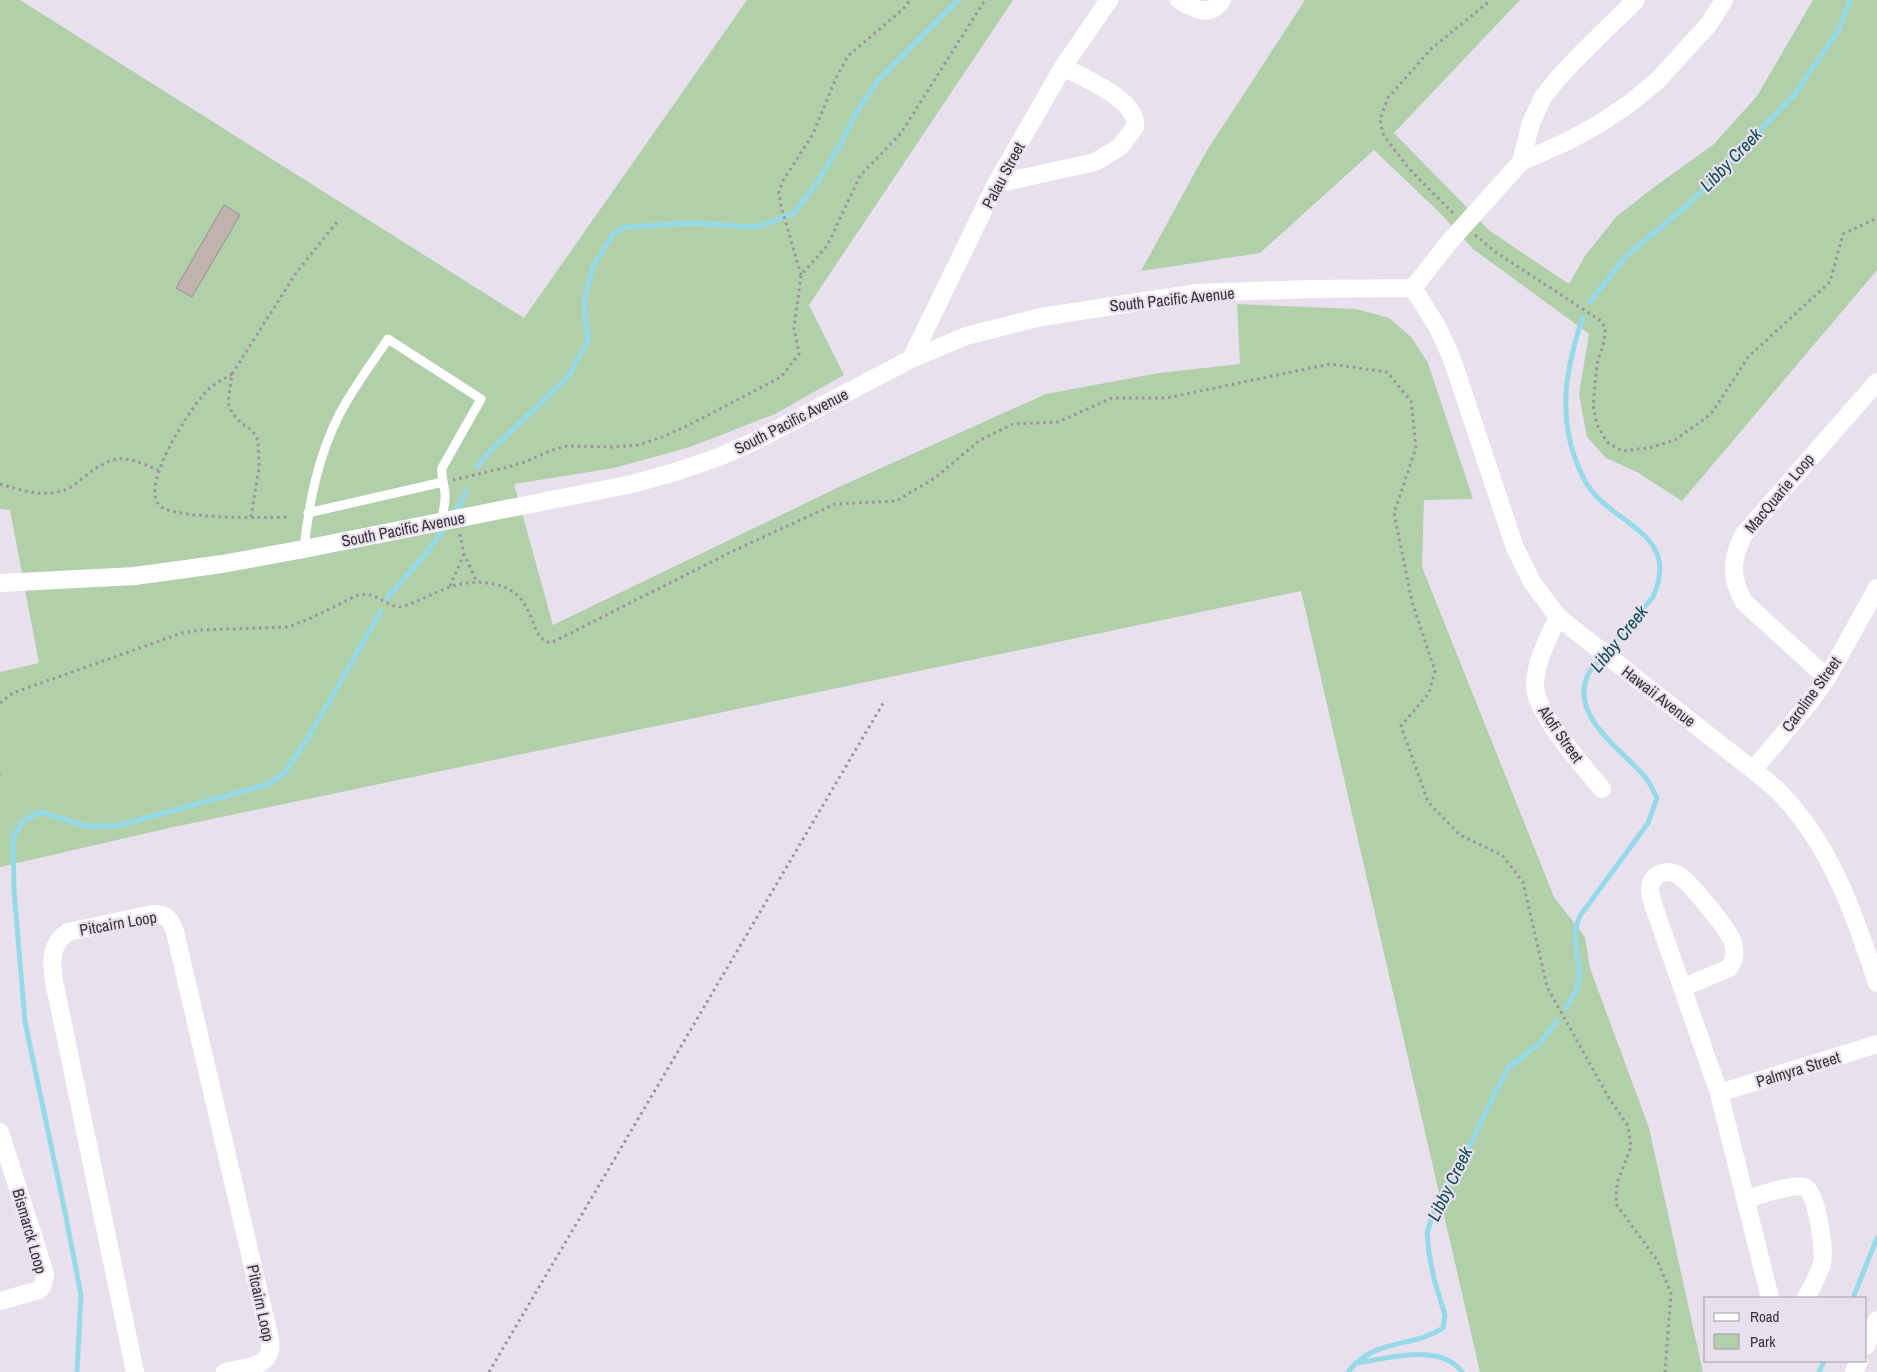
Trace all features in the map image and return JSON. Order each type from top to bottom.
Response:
[{"type":"street","name":"Palau Street","points":[[911,359],[996,184],[1063,67],[1109,0]]},
{"type":"street","points":[[1179,0],[1201,11],[1214,8],[1222,0]]},
{"type":"street","points":[[1521,162],[1531,123],[1543,97],[1576,59],[1636,0]]},
{"type":"street","points":[[1413,288],[1450,241],[1521,162],[1591,128],[1629,104],[1664,73],[1709,24],[1724,0]]},
{"type":"street","points":[[996,184],[1095,162],[1120,147],[1135,127],[1133,114],[1126,104],[1100,86],[1063,67]]},
{"type":"street","name":"South Pacific Avenue","points":[[0,583],[135,576],[304,549],[632,484],[710,460],[753,442],[911,359],[966,336],[1041,317],[1197,293],[1413,288]]},
{"type":"street","name":"Hawaii Avenue","points":[[1413,288],[1436,326],[1452,359],[1515,548],[1532,582],[1558,617],[1753,770],[1782,795],[1816,838],[1834,869],[1852,910],[1877,983]]},
{"type":"street","name":"MacQuarie Loop","points":[[1827,678],[1744,602],[1737,590],[1734,577],[1736,549],[1744,534],[1877,382]]},
{"type":"street","name":"Caroline Street","points":[[1753,770],[1810,702],[1827,678],[1877,588]]},
{"type":"street","name":"Alofi Street","points":[[1558,617],[1543,650],[1537,669],[1535,686],[1537,700],[1550,723],[1602,789]]},
{"type":"street","points":[[1682,988],[1729,968],[1734,961],[1735,949],[1728,933],[1686,882],[1670,872],[1663,872],[1656,876],[1651,883],[1650,891],[1682,988],[1719,1093],[1770,1297]]},
{"type":"street","name":"Pitcairn Loop","points":[[135,1372],[54,981],[52,955],[55,945],[68,932],[160,913],[167,916],[175,932],[272,1350],[269,1357],[256,1365],[225,1372]]},
{"type":"street","name":"Palmyra Street","points":[[1719,1093],[1877,1044]]},
{"type":"street","name":"Bismarck Loop","points":[[0,1132],[45,1274],[43,1284],[39,1290],[0,1301]]},
{"type":"street","points":[[1746,1199],[1796,1186],[1806,1188],[1810,1192],[1814,1200],[1823,1248],[1822,1262],[1807,1297]]},
{"type":"street","points":[[1867,1344],[1877,1320]]},
{"type":"lane","points":[[304,549],[308,513],[318,469],[329,435],[341,412],[388,339],[481,399],[444,462],[441,475],[447,520]]},
{"type":"lane","points":[[308,513],[443,482]]},
{"type":"path","points":[[443,482],[525,462],[552,450],[568,446],[600,448],[638,445],[689,425],[781,377],[798,354],[794,328],[801,275],[781,206],[779,193],[782,182],[813,134],[836,78],[848,56],[903,9],[910,0]]},
{"type":"path","points":[[801,275],[827,246],[860,176],[901,133],[985,0]]},
{"type":"path","points":[[1492,0],[1431,49],[1388,98],[1380,119],[1383,134],[1412,172],[1490,248],[1601,321],[1605,327],[1605,333],[1597,364],[1593,406],[1597,425],[1607,442],[1622,451],[1649,448],[1675,440],[1711,414],[1749,356],[1830,282],[1843,234],[1877,218]]},
{"type":"path","points":[[251,517],[259,468],[258,440],[252,430],[241,423],[230,408],[228,396],[232,374],[296,273],[337,222]]},
{"type":"path","points":[[0,703],[13,693],[182,633],[201,630],[288,627],[358,595],[365,594],[370,594],[395,607],[400,607],[450,587],[477,582],[503,586],[516,594],[525,604],[538,635],[544,642],[550,643],[733,551],[835,504],[896,501],[935,478],[980,440],[1014,424],[1058,422],[1112,398],[1167,398],[1330,364],[1387,372],[1411,401],[1416,448],[1394,513],[1412,602],[1435,671],[1429,693],[1401,726],[1428,802],[1460,835],[1502,855],[1522,882],[1547,986],[1609,1098],[1628,1126],[1631,1147],[1617,1183],[1616,1204],[1658,1260],[1671,1293],[1665,1372]]},
{"type":"path","points":[[232,374],[204,393],[182,425],[158,470],[154,494],[160,506],[169,511],[190,514],[288,517]]},
{"type":"path","points":[[0,484],[36,494],[63,491],[75,485],[106,461],[116,458],[134,461],[158,470]]},
{"type":"path","points":[[450,587],[464,554],[477,582]]},
{"type":"path","points":[[489,1372],[886,700]]},
{"type":"green space","points":[[0,0],[20,0],[524,318],[747,0],[1013,0],[809,305],[844,375],[775,414],[690,447],[614,468],[514,484],[553,625],[839,487],[1046,394],[1159,373],[1240,364],[1237,304],[1356,309],[1389,318],[1411,337],[1428,363],[1473,499],[1424,500],[1422,567],[1554,897],[1585,937],[1590,968],[1649,1128],[1703,1372],[1480,1372],[1301,591],[169,828],[0,867],[0,672],[39,663],[10,510],[0,509]]},
{"type":"green space","points":[[1305,0],[1520,0],[1394,133],[1490,231],[1569,284],[1585,256],[1616,217],[1714,144],[1757,96],[1813,0],[1877,0],[1877,270],[1682,501],[1637,472],[1606,458],[1587,437],[1579,394],[1589,334],[1473,249],[1439,212],[1374,150],[1260,253],[1141,271],[1206,152]]},
{"type":"building","points":[[224,205],[240,215],[192,297],[176,288]]},
{"type":"waterway","points":[[477,467],[489,452],[567,378],[588,341],[584,302],[593,266],[614,233],[626,227],[690,223],[756,227],[793,214],[816,184],[839,147],[857,111],[879,79],[958,0]]},
{"type":"waterway","name":"Libby Creek","points":[[1590,302],[1626,256],[1690,203],[1795,94],[1839,29],[1850,0]]},
{"type":"waterway","name":"Libby Creek","points":[[1566,1008],[1576,990],[1579,979],[1575,933],[1580,916],[1648,823],[1657,798],[1646,778],[1600,730],[1590,716],[1585,702],[1584,687],[1590,671],[1653,597],[1660,575],[1658,557],[1650,542],[1595,495],[1584,479],[1575,459],[1566,418],[1566,398],[1571,358],[1583,317]]},
{"type":"waterway","points":[[454,514],[467,491]]},
{"type":"waterway","points":[[387,598],[423,557],[447,525]]},
{"type":"waterway","points":[[77,1372],[81,1295],[25,1022],[14,891],[13,838],[22,822],[40,812],[86,826],[117,826],[269,784],[285,772],[311,733],[381,611]]},
{"type":"waterway","name":"Libby Creek","points":[[1348,1372],[1358,1361],[1381,1348],[1419,1339],[1443,1328],[1445,1315],[1434,1279],[1427,1233],[1433,1214],[1447,1183],[1471,1143],[1508,1068],[1541,1042],[1557,1021]]},
{"type":"waterway","points":[[1853,1297],[1877,1238]]},
{"type":"waterway","points":[[1356,1363],[1398,1356],[1427,1355],[1441,1357],[1453,1363],[1462,1372]]},
{"type":"waterway","points":[[1819,1372],[1824,1362]]}]
